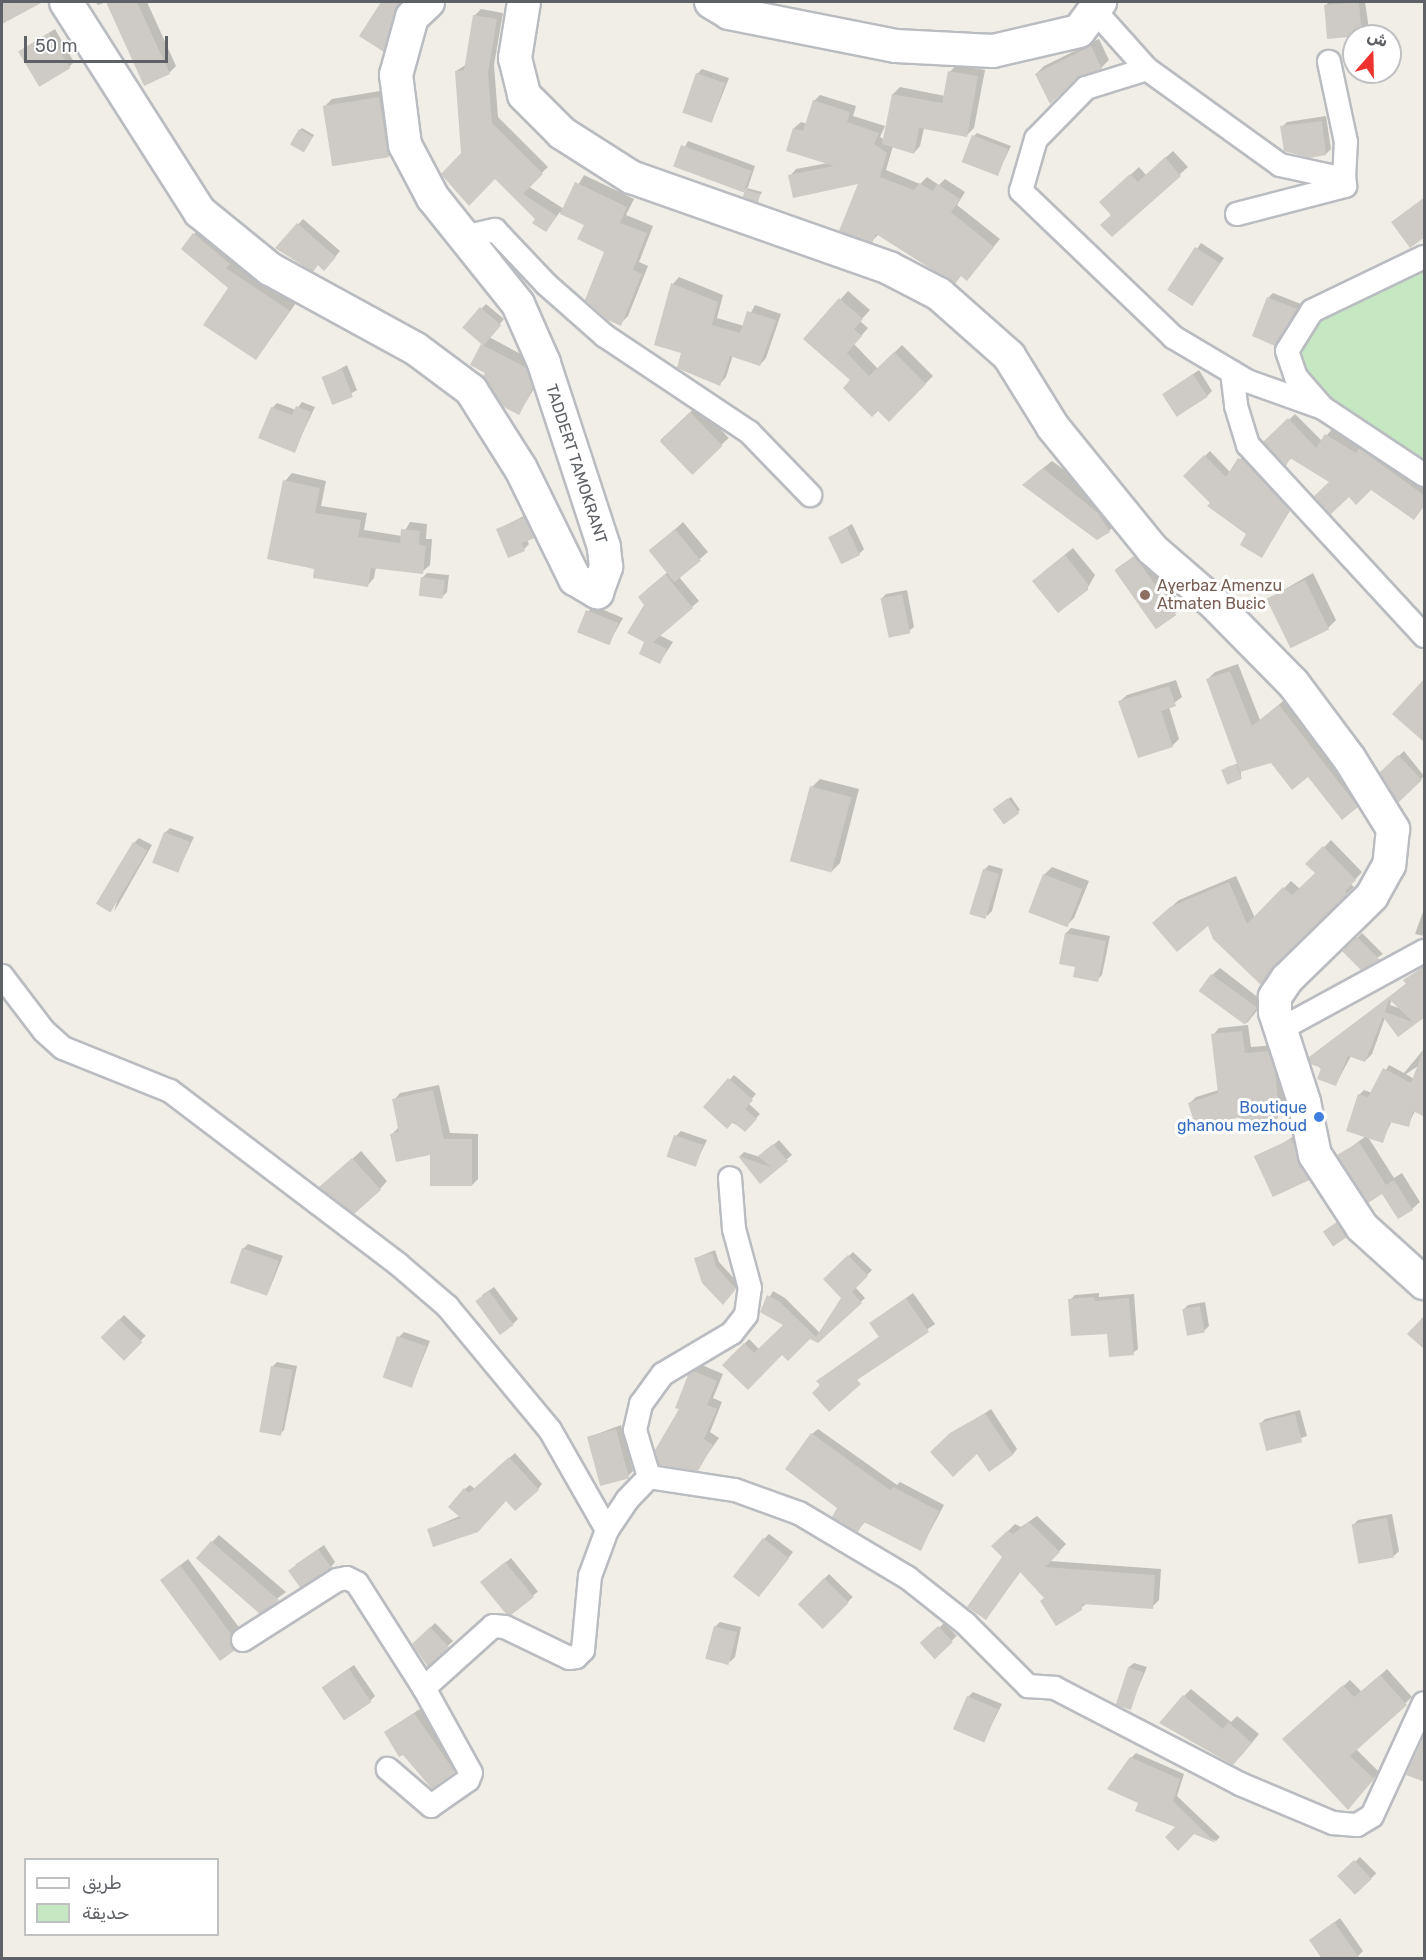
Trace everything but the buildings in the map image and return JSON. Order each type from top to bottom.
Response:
[{"type":"main road","name":"TADDERT TAMOKRANT","points":[[66,2],[200,212],[270,269],[416,349],[471,390],[521,469],[575,579],[597,592],[606,567],[604,547],[544,363],[518,304],[433,198],[405,145],[396,75],[412,17],[428,2]]},
{"type":"main road","points":[[524,2],[515,58],[524,95],[562,133],[631,177],[889,268],[939,294],[1009,356],[1053,427],[1152,549],[1213,602],[1293,683],[1349,758],[1393,829],[1389,865],[1372,896],[1287,979],[1275,997],[1281,1029],[1315,1155],[1362,1227],[1425,1283]]},
{"type":"main road","points":[[711,2],[729,13],[896,46],[993,51],[1079,31],[1098,7]]},
{"type":"street","points":[[1098,7],[1147,69],[1280,165],[1344,179]]},
{"type":"street","points":[[1237,214],[1345,186],[1346,142],[1329,62]]},
{"type":"street","points":[[1147,69],[1086,88],[1036,139],[1021,191],[1173,337],[1232,372],[1323,408],[1425,475]]},
{"type":"street","points":[[464,237],[495,230],[546,284],[604,336],[749,432],[810,495]]},
{"type":"street","points":[[1323,408],[1296,377],[1287,351],[1312,311],[1425,257]]},
{"type":"street","points":[[1232,372],[1236,406],[1248,445],[1425,636]]},
{"type":"street","points":[[1281,1029],[1425,951]]},
{"type":"street","points":[[2,976],[44,1031],[63,1048],[170,1091],[280,1173],[447,1306],[550,1430],[607,1530]]},
{"type":"street","points":[[649,1477],[635,1430],[641,1404],[663,1374],[732,1333],[746,1315],[750,1288],[734,1229],[730,1178]]},
{"type":"street","points":[[424,1688],[493,1626],[576,1657],[583,1650],[590,1576],[607,1530],[627,1500],[649,1477]]},
{"type":"street","points":[[649,1477],[735,1490],[799,1513],[908,1578],[966,1624],[1029,1686],[1055,1688],[1240,1784],[1333,1823],[1357,1825],[1372,1816],[1425,1704]]},
{"type":"street","points":[[243,1640],[338,1580],[347,1578],[357,1583],[424,1688],[469,1765],[468,1780],[431,1806],[388,1769]]},
{"type":"green space","points":[[1424,270],[1424,462],[1330,399],[1306,371],[1300,353],[1320,320]]},
{"type":"place","name":"Aɣerbaz Amenzu Atmaten Buɛic","points":[[1145,595]]},
{"type":"place","name":"Boutique ghanou mezhoud","points":[[1319,1117]]}]
